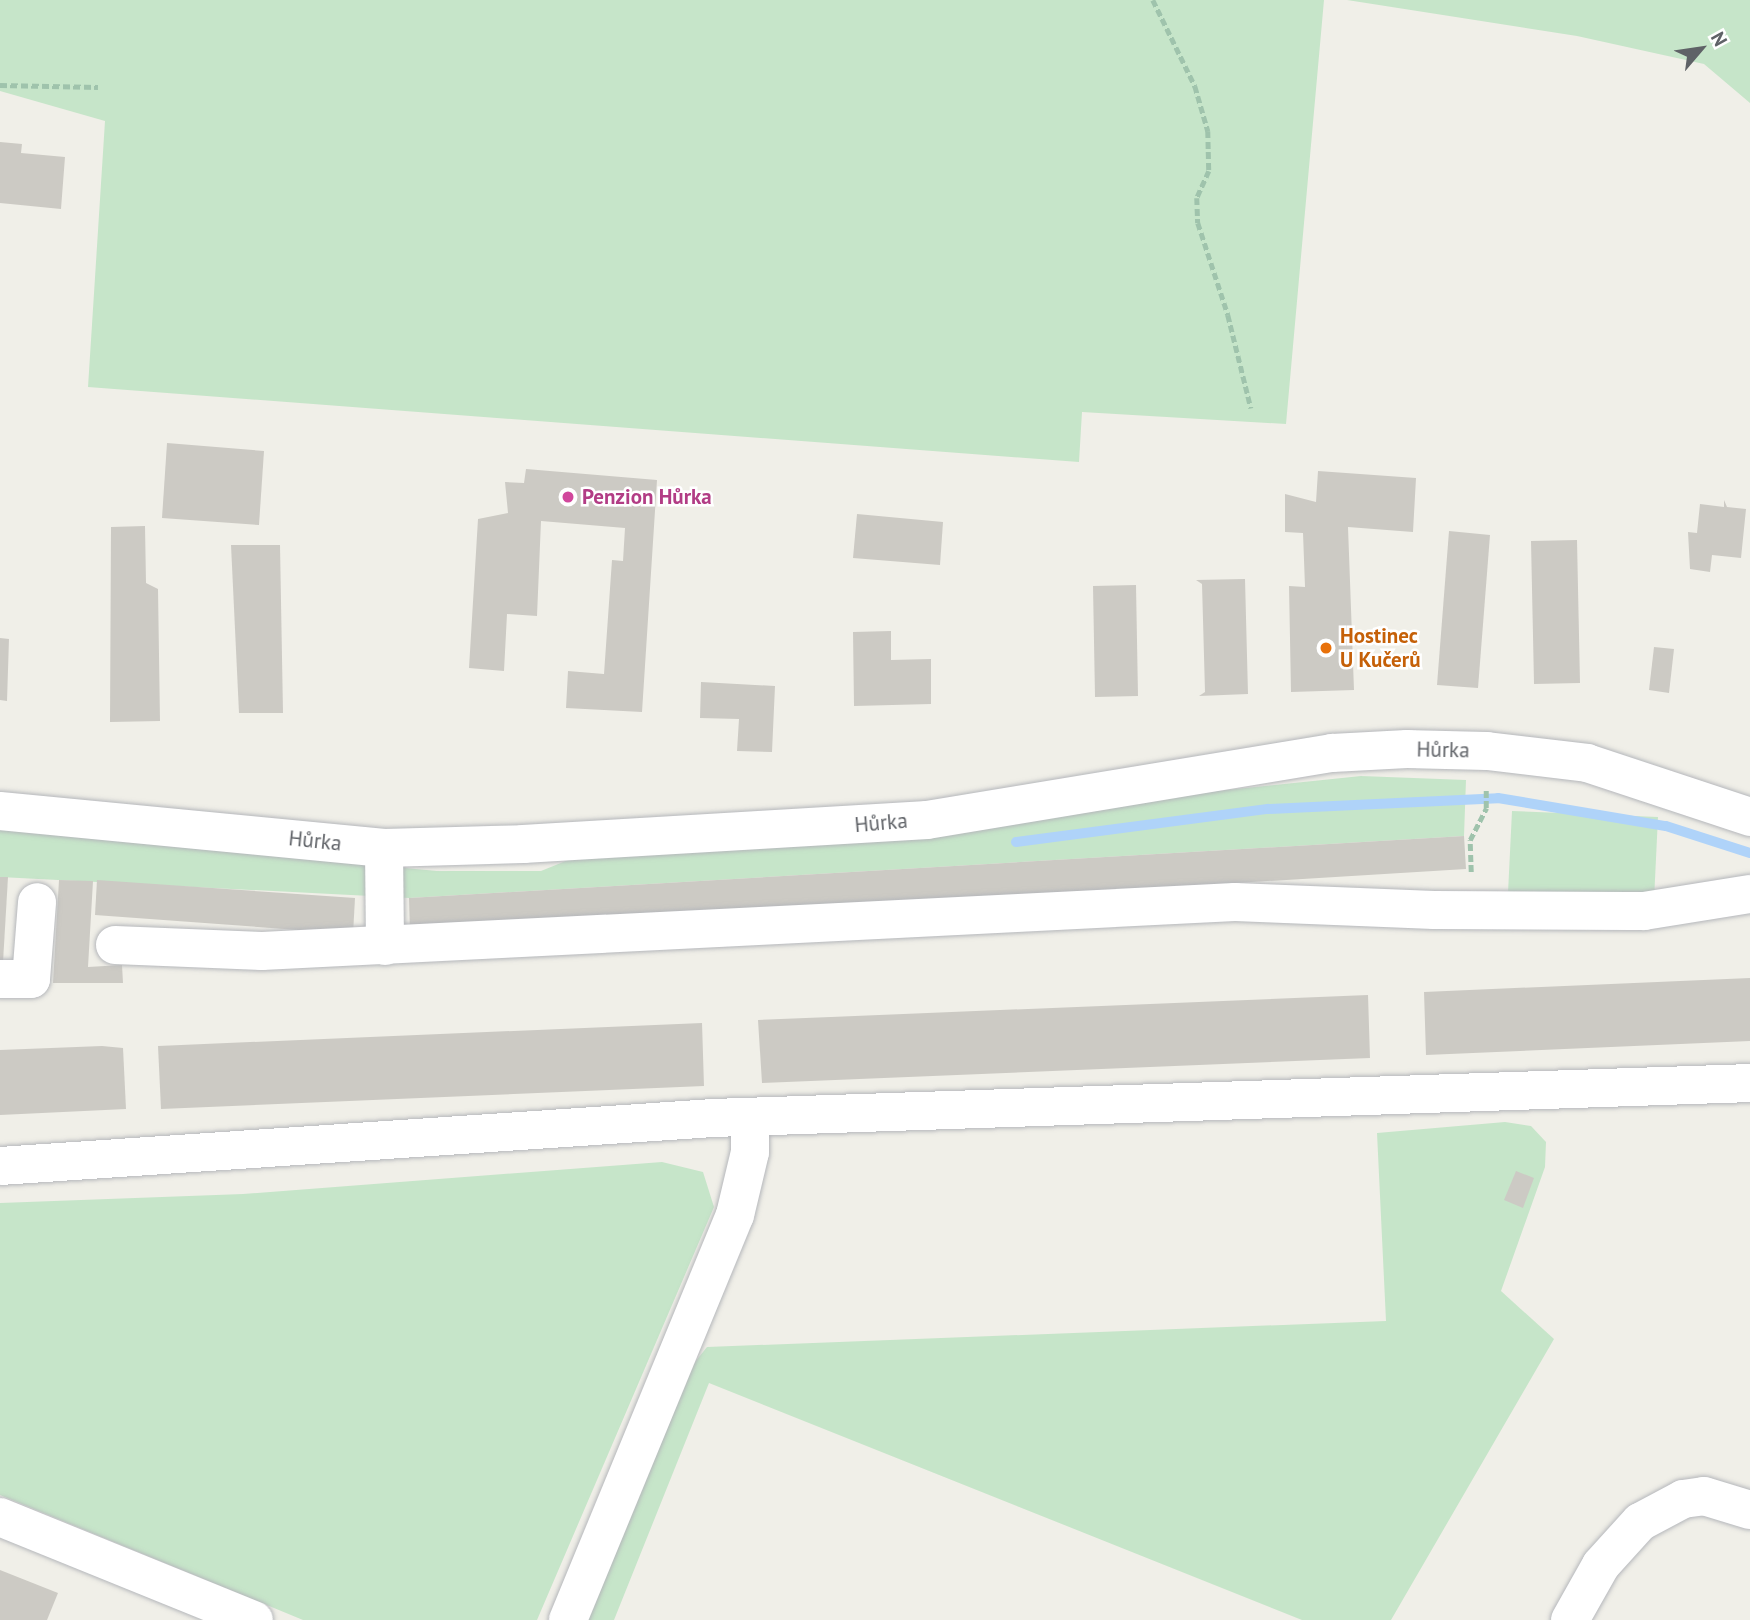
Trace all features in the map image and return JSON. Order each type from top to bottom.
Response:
[{"type":"street","name":"Hůrka","points":[[0,811],[384,848],[787,831],[927,820],[1332,753],[1407,749],[1487,751],[1587,763],[1750,817]]},
{"type":"street","points":[[384,848],[384,946]]},
{"type":"street","points":[[115,945],[262,951],[1235,902],[1464,910],[1644,911],[1750,894]]},
{"type":"street","points":[[0,979],[30,979],[37,902]]},
{"type":"street","points":[[0,1166],[750,1117],[1750,1083]]},
{"type":"street","points":[[568,1620],[735,1215],[750,1152],[750,1117]]},
{"type":"street","points":[[1570,1620],[1601,1565],[1640,1522],[1683,1499],[1704,1496],[1750,1510]]},
{"type":"street","points":[[0,1517],[254,1620]]},
{"type":"path","points":[[1153,0],[1195,86],[1208,131],[1209,172],[1197,198],[1198,223],[1228,315],[1251,408]]},
{"type":"path","points":[[0,85],[98,88]]},
{"type":"path","points":[[1464,910],[1464,891],[1472,870],[1470,840],[1486,808],[1486,783]]},
{"type":"green space","points":[[0,0],[1324,0],[1286,424],[1082,412],[1079,462],[88,387],[105,121],[0,91]]},
{"type":"green space","points":[[1347,0],[1750,0],[1750,103],[1704,64],[1577,36]]},
{"type":"green space","points":[[1361,776],[1466,780],[1464,836],[409,898],[0,877],[0,821],[177,847],[437,871],[541,871],[573,858]]},
{"type":"green space","points":[[1512,811],[1658,817],[1654,900],[1508,893]]},
{"type":"green space","points":[[1505,1122],[1531,1126],[1546,1142],[1545,1167],[1501,1291],[1554,1339],[1391,1620],[1302,1620],[709,1383],[614,1620],[580,1620],[675,1387],[707,1347],[1386,1321],[1377,1133]]},
{"type":"green space","points":[[662,1162],[703,1172],[714,1207],[537,1620],[303,1620],[0,1495],[0,1203],[243,1194]]},
{"type":"building","points":[[0,142],[22,144],[21,153],[65,157],[61,209],[0,203]]},
{"type":"building","points":[[167,443],[264,451],[259,525],[162,518]]},
{"type":"building","points":[[526,469],[657,480],[642,712],[566,708],[568,671],[604,674],[612,560],[623,561],[625,528],[541,521],[537,616],[507,614],[504,671],[469,668],[478,519],[508,513],[505,482],[524,483]]},
{"type":"building","points":[[1318,471],[1416,478],[1413,532],[1348,527],[1354,690],[1291,692],[1289,586],[1305,587],[1303,533],[1285,532],[1285,494],[1316,502]]},
{"type":"building","points":[[1724,500],[1727,507],[1746,509],[1741,558],[1712,555],[1710,572],[1690,569],[1688,532],[1697,533],[1700,504],[1724,507]]},
{"type":"building","points":[[857,514],[943,522],[940,565],[853,558]]},
{"type":"building","points":[[145,526],[146,583],[158,589],[160,721],[110,722],[111,527]]},
{"type":"building","points":[[1449,531],[1490,535],[1478,688],[1437,685]]},
{"type":"building","points":[[1577,540],[1580,683],[1534,684],[1531,541]]},
{"type":"building","points":[[231,545],[280,545],[283,713],[239,713]]},
{"type":"building","points":[[1245,579],[1248,694],[1199,696],[1205,692],[1202,584],[1196,580]]},
{"type":"building","points":[[1136,585],[1138,696],[1095,697],[1093,586]]},
{"type":"building","points":[[891,631],[891,660],[931,659],[931,704],[854,706],[853,632]]},
{"type":"building","points":[[0,638],[9,639],[7,701],[0,700]]},
{"type":"building","points":[[1654,647],[1674,649],[1669,693],[1649,690]]},
{"type":"building","points":[[701,682],[775,686],[772,752],[737,751],[739,719],[700,718]]},
{"type":"building","points":[[1464,836],[1466,869],[410,933],[409,898]]},
{"type":"building","points":[[0,877],[8,877],[3,962],[0,961]]},
{"type":"building","points":[[59,880],[93,881],[88,967],[122,965],[123,983],[53,983]]},
{"type":"building","points":[[97,880],[355,898],[353,934],[95,915]]},
{"type":"building","points":[[1750,978],[1750,1041],[1426,1055],[1424,992]]},
{"type":"building","points":[[1368,995],[1370,1058],[762,1083],[758,1020]]},
{"type":"building","points":[[702,1023],[704,1086],[161,1109],[158,1046]]},
{"type":"building","points":[[102,1046],[123,1048],[126,1109],[0,1115],[0,1050]]},
{"type":"building","points":[[1516,1171],[1534,1178],[1523,1208],[1504,1200]]},
{"type":"building","points":[[0,1570],[58,1593],[47,1620],[0,1620]]},
{"type":"waterway","points":[[1016,842],[1268,809],[1498,798],[1666,826],[1750,853]]},
{"type":"place","name":"Penzion Hůrka","points":[[568,497]]},
{"type":"place","name":"Hostinec U Kučerů","points":[[1326,648]]}]
